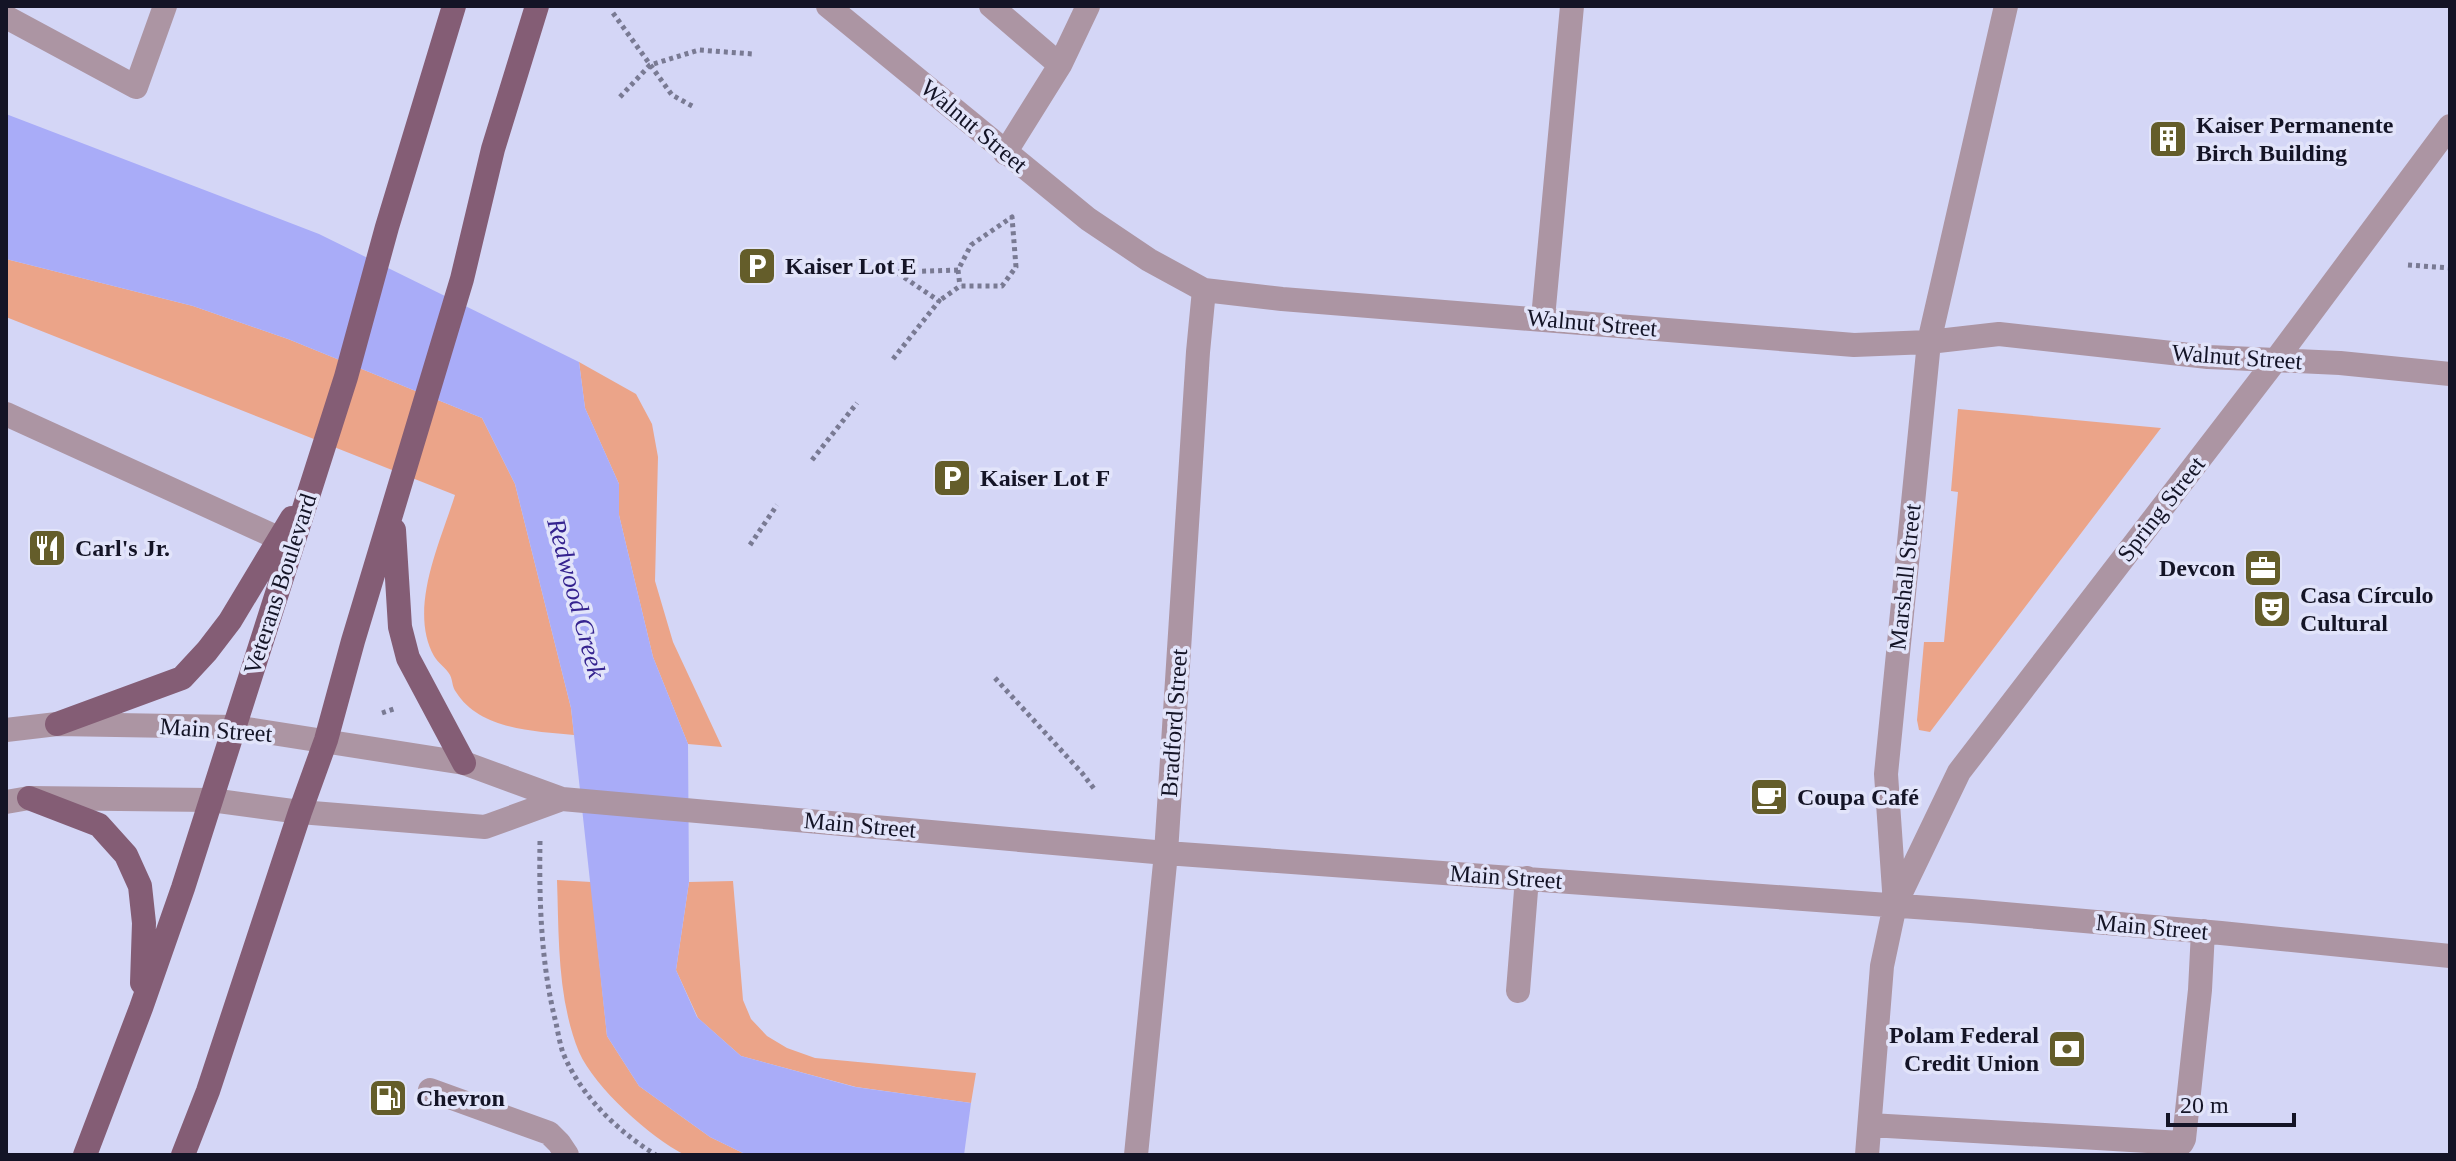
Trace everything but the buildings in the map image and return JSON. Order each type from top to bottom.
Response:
[{"type":"main road","name":"Veterans Boulevard","points":[[85,1155],[141,1008],[211,800],[346,377],[387,227],[454,6]]},
{"type":"main road","points":[[183,1155],[238,1003],[326,740],[462,279],[493,149],[537,6]]},
{"type":"main road","points":[[57,724],[182,678],[230,621],[278,538],[307,496]]},
{"type":"main road","points":[[393,512],[396,590],[400,627],[408,658],[464,763]]},
{"type":"main road","points":[[18,800],[99,825],[126,855],[140,886],[144,923],[141,1008]]},
{"type":"street","points":[[6,17],[136,87],[165,6]]},
{"type":"street","name":"Walnut Street","points":[[828,6],[1088,219],[1149,260],[1204,290],[1854,345],[1929,342],[1999,334],[2208,357],[2340,363],[2450,374]]},
{"type":"street","points":[[991,6],[1060,65]]},
{"type":"street","points":[[1005,153],[1060,65],[1088,6]]},
{"type":"street","points":[[1543,318],[1572,6]]},
{"type":"street","name":"Marshall Street","points":[[1867,1155],[1882,966],[1895,905],[1886,774],[1929,342],[2006,6]]},
{"type":"street","name":"Spring Street","points":[[1895,905],[1959,772],[2275,361],[2450,126]]},
{"type":"street","name":"Bradford Street","points":[[1136,1155],[1166,853],[1204,290]]},
{"type":"street","points":[[6,414],[278,538]]},
{"type":"street","name":"Main Street","points":[[6,730],[57,724],[234,727],[464,763],[551,804]]},
{"type":"street","name":"Main Street","points":[[18,800],[211,800],[300,812],[485,827],[551,804],[734,813],[1166,853],[1895,905],[2450,956]]},
{"type":"street","points":[[1518,991],[1527,878]]},
{"type":"street","points":[[1870,1125],[2182,1143],[2200,990],[2203,931]]},
{"type":"street","points":[[430,1090],[549,1133],[567,1155]]},
{"type":"path","points":[[613,13],[672,95],[694,107]]},
{"type":"path","points":[[620,97],[650,65],[699,50],[753,54]]},
{"type":"path","points":[[893,359],[939,301],[960,286],[1002,286],[1016,267],[1012,217],[971,245],[958,270],[960,286]]},
{"type":"path","points":[[2408,265],[2450,268]]},
{"type":"path","points":[[939,301],[896,272],[958,270]]},
{"type":"path","points":[[812,460],[857,403]]},
{"type":"path","points":[[750,545],[777,505]]},
{"type":"path","points":[[995,678],[1095,790]]},
{"type":"path","points":[[382,713],[403,707]]},
{"type":"path","points":[[551,804],[539,875],[548,992],[563,1052],[583,1088],[613,1123],[656,1155]]},
{"type":"shaded area","points":[[6,259],[193,306],[288,339],[482,418],[515,484],[571,708],[574,735],[509,726],[479,714],[466,705],[456,692],[450,675],[434,656],[427,638],[425,597],[455,495],[6,317]]},
{"type":"shaded area","points":[[579,362],[636,394],[652,424],[658,457],[655,581],[673,642],[722,747],[688,744],[653,657],[619,515],[619,484],[585,408]]},
{"type":"shaded area","points":[[1958,409],[2161,428],[1930,732],[1919,730],[1917,720],[1924,642],[1944,642],[1958,492],[1951,491]]},
{"type":"shaded area","points":[[557,880],[591,882],[607,1036],[639,1086],[710,1137],[747,1155],[685,1155],[625,1110],[597,1081],[579,1052],[567,1010],[559,945]]},
{"type":"shaded area","points":[[733,881],[743,1000],[751,1019],[767,1036],[787,1048],[815,1058],[976,1073],[971,1103],[856,1087],[741,1056],[698,1018],[676,970],[689,882]]},
{"type":"water","name":"Redwood Creek","points":[[6,114],[319,234],[579,362],[585,408],[619,484],[619,515],[653,657],[688,744],[689,882],[676,970],[697,1017],[741,1056],[855,1087],[971,1103],[964,1155],[747,1155],[710,1137],[639,1086],[607,1036],[571,708],[515,484],[482,418],[288,339],[193,306],[6,259]]},
{"type":"place","name":"Kaiser Permanente Birch Building","points":[[2168,139]]},
{"type":"place","name":"Kaiser Lot E","points":[[757,266]]},
{"type":"place","name":"Kaiser Lot F","points":[[952,478]]},
{"type":"place","name":"Carl's Jr.","points":[[47,548]]},
{"type":"place","name":"Devcon","points":[[2263,568]]},
{"type":"place","name":"Casa Círculo Cultural","points":[[2272,609]]},
{"type":"place","name":"Coupa Café","points":[[1769,797]]},
{"type":"place","name":"Polam Federal Credit Union","points":[[2067,1049]]},
{"type":"place","name":"Chevron","points":[[388,1098]]}]
